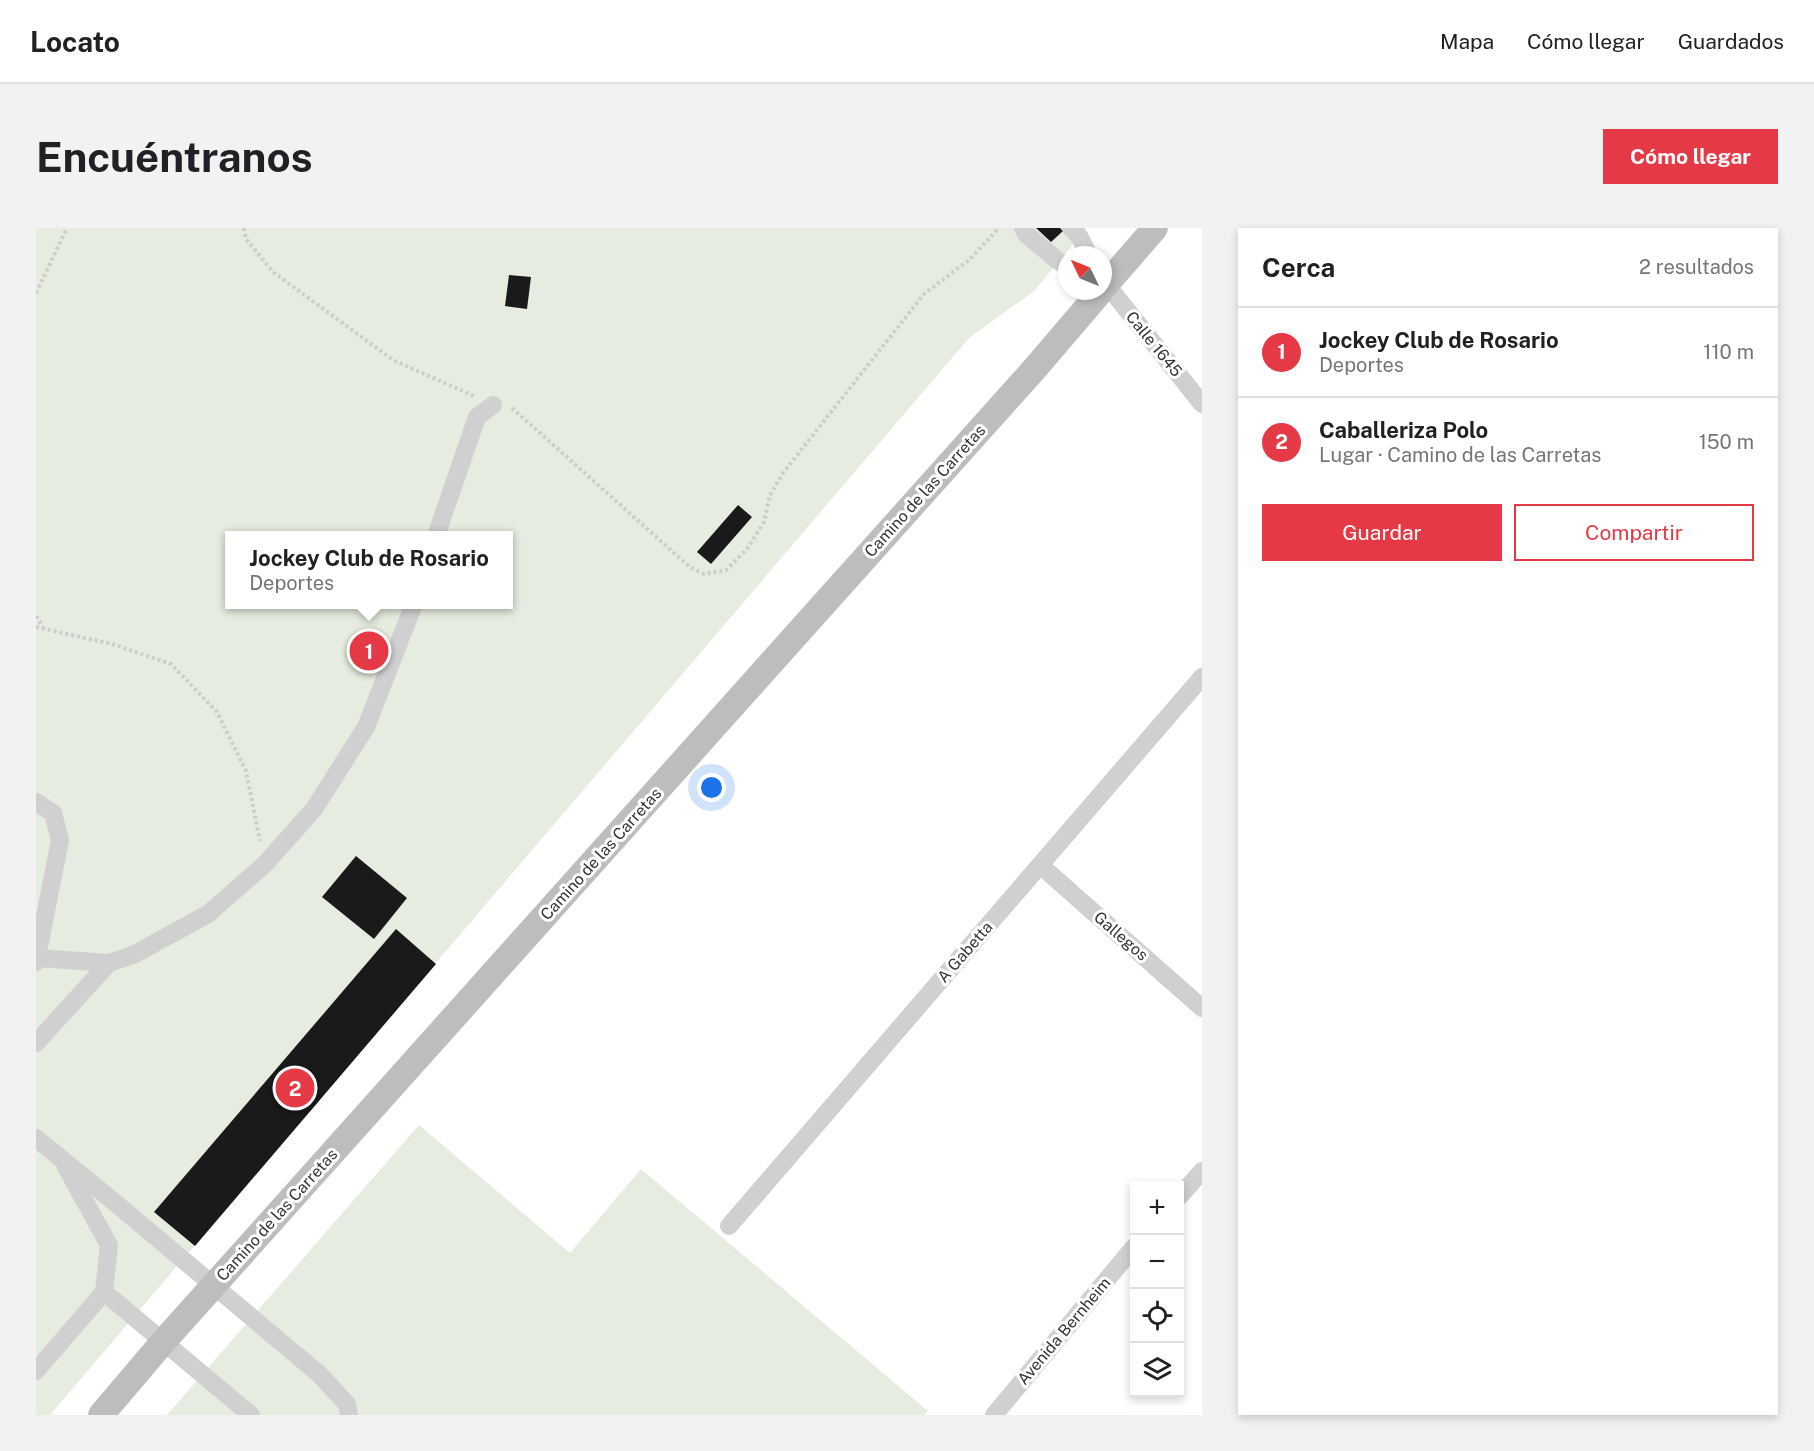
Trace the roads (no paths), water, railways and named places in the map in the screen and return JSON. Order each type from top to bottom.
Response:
[{"type":"street","points":[[1023,228],[1026,234],[1058,261]]},
{"type":"street","points":[[1071,228],[1084,246]]},
{"type":"street","name":"Camino de las Carretas","points":[[1112,276],[1155,228]]},
{"type":"street","name":"Calle 1645","points":[[1112,297],[1202,404]]},
{"type":"street","name":"Camino de las Carretas","points":[[101,1415],[163,1342],[1029,374],[1091,300]]},
{"type":"street","points":[[438,531],[477,417],[493,405]]},
{"type":"street","points":[[36,802],[53,813],[60,840],[37,960],[109,963],[133,955],[208,914],[265,864],[314,809],[366,728],[412,609]]},
{"type":"street","name":"A Gabetta","points":[[729,1226],[1202,677]]},
{"type":"street","name":"Gallegos","points":[[1040,865],[1202,1008]]},
{"type":"street","points":[[36,1043],[109,963]]},
{"type":"street","points":[[36,1138],[100,1189],[319,1374],[347,1404],[350,1415]]},
{"type":"street","points":[[36,1371],[104,1292],[109,1245],[61,1158]]},
{"type":"street","points":[[1184,1191],[1202,1171]]},
{"type":"street","points":[[83,1199],[100,1189]]},
{"type":"street","name":"Avenida Bernheim","points":[[994,1415],[1130,1252]]},
{"type":"street","points":[[104,1292],[251,1415]]},
{"type":"place","name":"Jockey Club de Rosario","points":[[369,651]]},
{"type":"place","name":"Caballeriza Polo","points":[[295,1088]]}]
